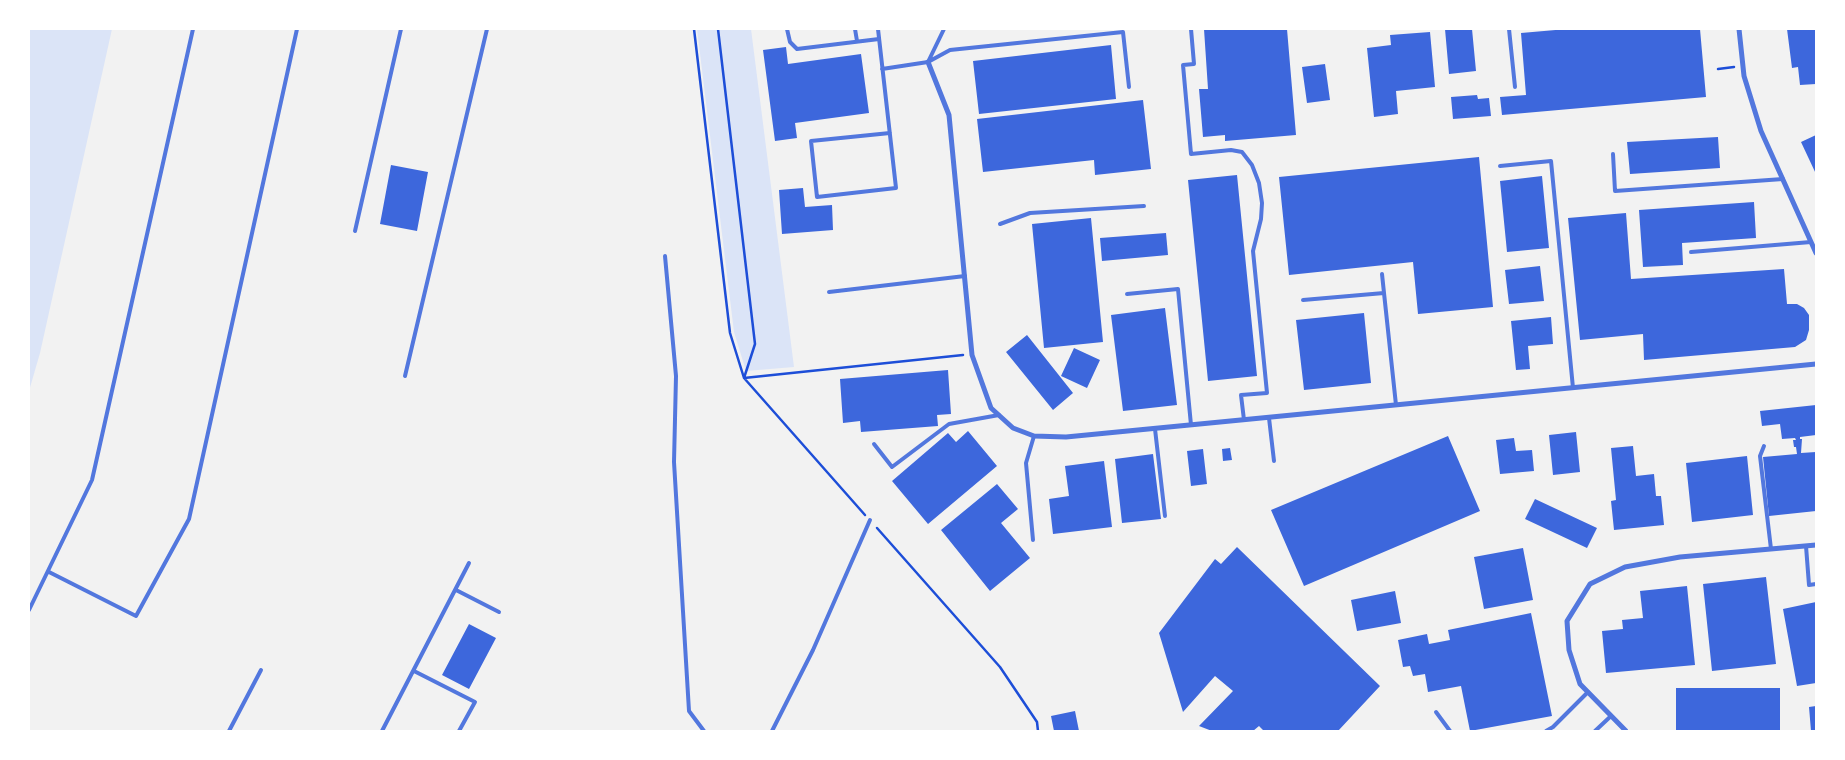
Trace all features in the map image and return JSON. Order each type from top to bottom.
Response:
[{"type":"street","points":[[1739,29],[1744,76],[1761,132],[1816,254]]},
{"type":"street","points":[[928,62],[949,115],[972,355],[992,408],[1013,428],[1034,436],[1066,437],[1155,429],[1816,364]]},
{"type":"street","points":[[1626,731],[1580,684],[1569,650],[1567,621],[1590,584],[1625,567],[1670,558],[1816,545]]},
{"type":"lane","points":[[29,610],[92,480],[193,29]]},
{"type":"lane","points":[[49,572],[136,616],[189,519],[298,29]]},
{"type":"lane","points":[[355,231],[401,29]]},
{"type":"lane","points":[[405,376],[487,29]]},
{"type":"lane","points":[[787,29],[790,42],[797,49],[879,38]]},
{"type":"lane","points":[[855,29],[857,42]]},
{"type":"lane","points":[[878,29],[882,68],[890,132],[896,188],[817,197],[811,141],[890,132]]},
{"type":"lane","points":[[928,62],[944,29]]},
{"type":"lane","points":[[1191,29],[1194,64],[1183,65],[1191,154],[1232,150],[1242,152],[1252,165],[1259,183],[1262,203],[1261,219],[1253,251],[1268,393],[1241,395],[1244,420]]},
{"type":"lane","points":[[1509,29],[1514,87]]},
{"type":"lane","points":[[882,68],[928,62],[950,50],[1123,32],[1129,87]]},
{"type":"lane","points":[[1613,154],[1615,191],[1783,179]]},
{"type":"lane","points":[[1500,166],[1551,161],[1573,388]]},
{"type":"lane","points":[[1000,224],[1030,213],[1144,206]]},
{"type":"lane","points":[[1691,252],[1811,242]]},
{"type":"lane","points":[[665,256],[676,376],[674,462],[689,711],[704,731]]},
{"type":"lane","points":[[1382,274],[1396,405]]},
{"type":"lane","points":[[829,292],[965,276]]},
{"type":"lane","points":[[1127,294],[1178,289],[1191,425]]},
{"type":"lane","points":[[1303,300],[1384,293]]},
{"type":"lane","points":[[874,444],[892,468],[949,424],[999,415]]},
{"type":"lane","points":[[1269,418],[1274,461]]},
{"type":"lane","points":[[1155,429],[1165,516]]},
{"type":"lane","points":[[1033,540],[1026,463],[1034,436]]},
{"type":"lane","points":[[1764,446],[1760,456],[1772,549]]},
{"type":"lane","points":[[772,731],[813,650],[870,520]]},
{"type":"lane","points":[[1806,546],[1809,585],[1816,584]]},
{"type":"lane","points":[[382,731],[469,563]]},
{"type":"lane","points":[[456,590],[499,612]]},
{"type":"lane","points":[[228,731],[261,670]]},
{"type":"lane","points":[[414,671],[475,702],[459,731]]},
{"type":"lane","points":[[1546,731],[1553,727],[1588,692]]},
{"type":"lane","points":[[1436,712],[1450,731]]},
{"type":"lane","points":[[1595,731],[1611,716]]},
{"type":"path","points":[[694,29],[730,333],[744,378],[1000,667],[1037,722],[1038,731]]},
{"type":"path","points":[[718,29],[755,344],[744,378]]},
{"type":"path","points":[[1718,69],[1743,66]]},
{"type":"path","points":[[744,378],[972,355]]},
{"type":"shaded area","points":[[29,29],[112,29],[40,353],[29,391]]},
{"type":"shaded area","points":[[697,29],[751,29],[794,367],[746,371],[734,332]]},
{"type":"building","points":[[1204,29],[1287,29],[1296,135],[1225,141],[1225,135],[1203,137],[1199,89],[1208,89]]},
{"type":"building","points":[[1445,29],[1472,29],[1476,71],[1449,74]]},
{"type":"building","points":[[1567,29],[1700,29],[1706,97],[1502,115],[1500,97],[1526,95],[1521,33]]},
{"type":"building","points":[[1787,29],[1816,29],[1816,84],[1800,85],[1798,67],[1792,68]]},
{"type":"building","points":[[1430,32],[1435,87],[1396,91],[1398,114],[1374,117],[1367,48],[1391,45],[1390,35]]},
{"type":"building","points":[[1111,45],[1116,99],[979,114],[973,61]]},
{"type":"building","points":[[786,47],[788,64],[861,54],[869,113],[795,123],[797,138],[775,141],[763,50]]},
{"type":"building","points":[[1325,64],[1330,100],[1307,103],[1302,67]]},
{"type":"building","points":[[1477,95],[1478,99],[1489,98],[1491,116],[1453,119],[1451,97]]},
{"type":"building","points":[[1143,100],[1151,169],[1095,175],[1094,160],[983,172],[977,119]]},
{"type":"building","points":[[1816,135],[1816,174],[1801,142]]},
{"type":"building","points":[[1718,137],[1720,168],[1630,174],[1627,142]]},
{"type":"building","points":[[1479,157],[1493,307],[1418,314],[1413,262],[1289,275],[1279,177]]},
{"type":"building","points":[[391,165],[428,172],[417,231],[380,224]]},
{"type":"building","points":[[1237,175],[1257,376],[1208,381],[1188,180]]},
{"type":"building","points":[[1542,176],[1549,248],[1507,252],[1500,181]]},
{"type":"building","points":[[803,188],[805,207],[832,205],[833,230],[782,234],[779,190]]},
{"type":"building","points":[[1754,202],[1756,238],[1682,243],[1683,265],[1643,267],[1639,210]]},
{"type":"building","points":[[1626,213],[1631,279],[1784,269],[1787,304],[1797,304],[1804,308],[1809,315],[1809,330],[1806,340],[1795,347],[1644,360],[1643,334],[1580,340],[1568,218]]},
{"type":"building","points":[[1091,218],[1103,342],[1044,348],[1032,224]]},
{"type":"building","points":[[1166,233],[1168,255],[1102,261],[1100,238]]},
{"type":"building","points":[[1540,266],[1544,301],[1509,304],[1505,270]]},
{"type":"building","points":[[1165,308],[1177,405],[1123,411],[1111,315]]},
{"type":"building","points":[[1364,313],[1371,383],[1304,390],[1296,320]]},
{"type":"building","points":[[1551,317],[1553,344],[1528,346],[1530,369],[1516,370],[1511,321]]},
{"type":"building","points":[[1027,335],[1073,393],[1053,410],[1006,352]]},
{"type":"building","points":[[1074,348],[1100,360],[1087,388],[1061,376]]},
{"type":"building","points":[[948,370],[951,414],[937,415],[938,426],[861,432],[860,421],[843,423],[840,379]]},
{"type":"building","points":[[1816,405],[1816,435],[1800,437],[1800,439],[1802,439],[1801,453],[1816,452],[1816,511],[1769,516],[1763,457],[1797,454],[1793,440],[1796,440],[1795,438],[1782,439],[1780,424],[1762,426],[1760,411]]},
{"type":"building","points":[[968,431],[997,466],[928,524],[892,481],[948,433],[956,442]]},
{"type":"building","points":[[1576,432],[1580,472],[1553,475],[1549,435]]},
{"type":"building","points":[[1448,436],[1480,511],[1304,586],[1271,510]]},
{"type":"building","points":[[1514,438],[1516,451],[1532,450],[1534,471],[1500,474],[1496,440]]},
{"type":"building","points":[[1633,446],[1636,476],[1654,474],[1656,496],[1661,496],[1664,525],[1614,530],[1611,501],[1616,500],[1611,448]]},
{"type":"building","points":[[1230,448],[1232,460],[1223,461],[1222,449]]},
{"type":"building","points":[[1203,449],[1207,484],[1191,486],[1187,451]]},
{"type":"building","points":[[1153,454],[1161,519],[1122,523],[1115,459]]},
{"type":"building","points":[[1747,456],[1753,515],[1692,522],[1686,463]]},
{"type":"building","points":[[1104,461],[1112,527],[1053,534],[1049,499],[1069,496],[1065,466]]},
{"type":"building","points":[[997,484],[1018,509],[1001,523],[1030,558],[990,591],[941,530]]},
{"type":"building","points":[[1535,499],[1597,528],[1587,548],[1525,519]]},
{"type":"building","points":[[1237,547],[1380,686],[1338,731],[1264,731],[1259,726],[1253,731],[1212,731],[1199,726],[1233,691],[1215,676],[1183,712],[1159,633],[1215,559],[1221,564]]},
{"type":"building","points":[[1523,548],[1533,600],[1484,609],[1474,557]]},
{"type":"building","points":[[1766,577],[1776,664],[1712,671],[1703,584]]},
{"type":"building","points":[[1687,586],[1695,665],[1606,673],[1602,631],[1623,629],[1622,620],[1643,618],[1640,591]]},
{"type":"building","points":[[1395,591],[1401,623],[1357,631],[1351,600]]},
{"type":"building","points":[[1816,602],[1816,683],[1797,686],[1783,609]]},
{"type":"building","points":[[1531,613],[1552,716],[1470,731],[1461,686],[1428,692],[1425,674],[1413,676],[1410,666],[1403,667],[1398,640],[1427,634],[1429,644],[1450,640],[1448,630]]},
{"type":"building","points":[[469,624],[496,638],[469,689],[442,675]]},
{"type":"building","points":[[1676,688],[1780,688],[1780,731],[1676,731]]},
{"type":"building","points":[[1816,706],[1816,731],[1811,731],[1809,707]]},
{"type":"building","points":[[1075,711],[1079,731],[1054,731],[1051,716]]}]
